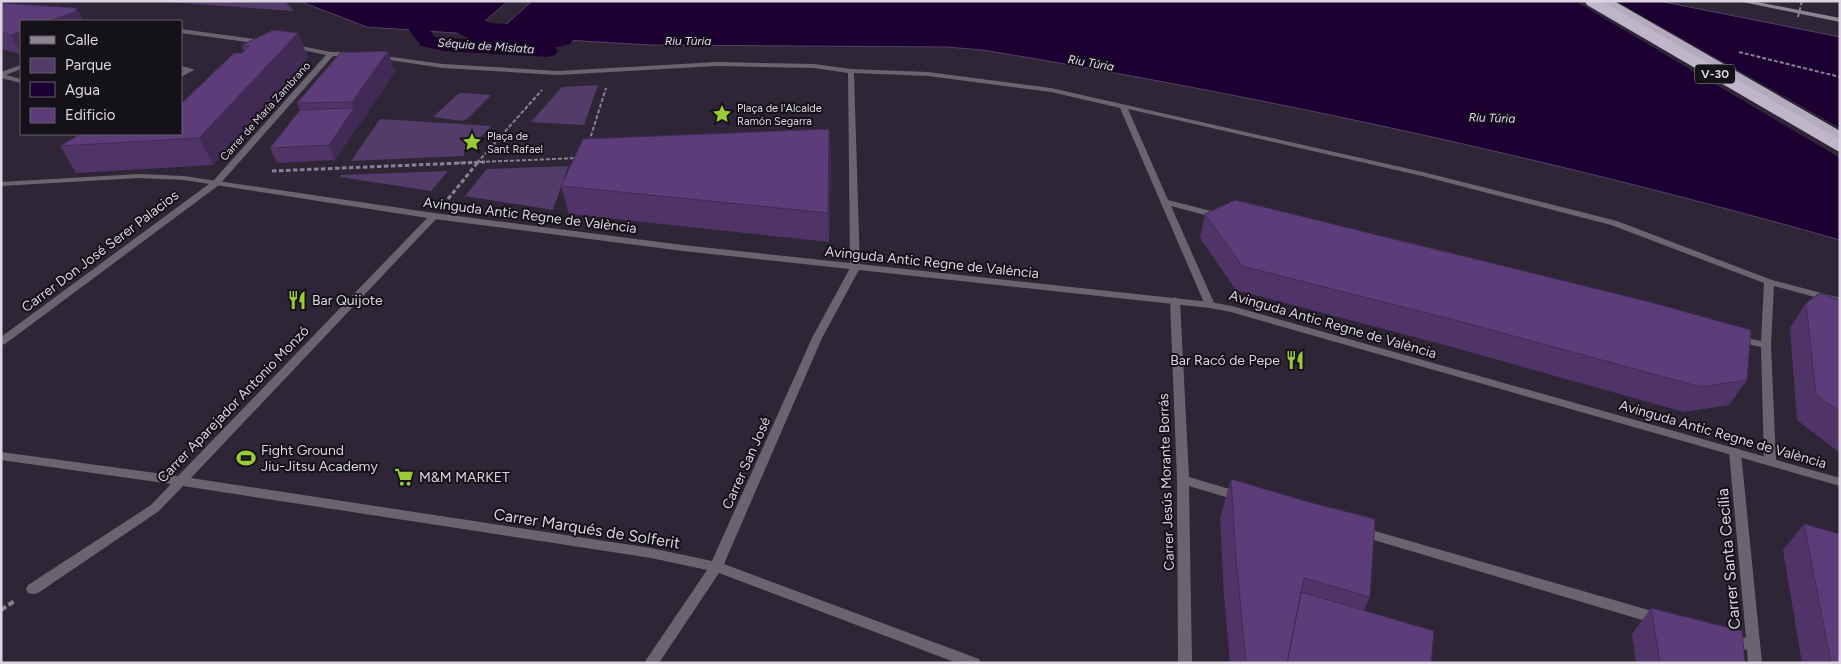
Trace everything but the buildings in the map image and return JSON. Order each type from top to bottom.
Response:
[{"type":"highway","name":"V-30","points":[[1591,1],[1840,146]]},
{"type":"highway","points":[[1605,1],[1840,136]]},
{"type":"main road","points":[[1741,1],[1840,20]]},
{"type":"street","points":[[182,31],[266,43]]},
{"type":"street","points":[[285,45],[331,54],[360,55]]},
{"type":"street","name":"Carrer de María Zambrano","points":[[216,182],[331,54]]},
{"type":"street","points":[[369,56],[443,66],[558,73],[749,63],[814,66],[928,74],[1051,90],[1423,174],[1614,223],[1769,282],[1840,301]]},
{"type":"street","points":[[1,75],[20,67]]},
{"type":"street","points":[[182,68],[191,70],[182,74]]},
{"type":"street","points":[[851,70],[855,268]]},
{"type":"street","points":[[1,75],[20,80]]},
{"type":"street","points":[[1122,105],[1210,305]]},
{"type":"street","name":"Avinguda Antic Regne de València","points":[[1,184],[139,176],[184,178],[434,216],[855,268],[1210,305],[1232,309],[1840,482]]},
{"type":"street","name":"Carrer Don José Serer Palacios","points":[[1,342],[216,182]]},
{"type":"street","points":[[1165,202],[1233,219]]},
{"type":"street","name":"Carrer Aparejador Antonio Monzó","points":[[33,589],[155,508],[434,216]]},
{"type":"street","name":"Carrer San José","points":[[651,663],[716,567],[817,338],[855,268]]},
{"type":"street","points":[[1769,282],[1766,345],[1770,461]]},
{"type":"street","name":"Carrer Jesús Morante Borrás","points":[[1175,300],[1182,480],[1185,663]]},
{"type":"street","points":[[1727,336],[1766,345]]},
{"type":"street","name":"Carrer Santa Cecília","points":[[1735,452],[1755,663]]},
{"type":"street","name":"Carrer Marqués de Solferit","points":[[1,456],[181,480],[650,553],[716,567],[974,663]]},
{"type":"street","points":[[1182,480],[1249,499]]},
{"type":"street","points":[[1344,527],[1667,621]]},
{"type":"street","points":[[1715,635],[1753,646]]},
{"type":"path","points":[[1798,17],[1802,1]]},
{"type":"path","points":[[587,149],[611,71]]},
{"type":"path","points":[[434,216],[478,162],[558,73]]},
{"type":"path","points":[[236,186],[256,172],[584,158]]},
{"type":"green space","points":[[154,1],[285,1],[294,11]]},
{"type":"green space","points":[[598,85],[584,125],[531,122],[562,87]]},
{"type":"green space","points":[[458,94],[491,95],[467,119],[462,121],[433,117]]},
{"type":"green space","points":[[380,119],[491,126],[463,156],[351,161]]},
{"type":"green space","points":[[568,166],[553,210],[465,196],[487,169]]},
{"type":"green space","points":[[448,171],[431,191],[340,177],[341,175]]},
{"type":"water","points":[[299,1],[508,1],[470,34],[367,27]]},
{"type":"water","points":[[532,1],[1659,1],[1840,37],[1840,240],[1628,183],[1414,133],[1199,89],[983,50],[946,47],[650,45],[481,35],[485,31],[503,32],[504,30],[500,30]]},
{"type":"pier","points":[[1575,1],[1616,1],[1840,128],[1840,158]]},
{"type":"waterway","name":"Riu Túria","points":[[333,1],[370,12],[457,19],[483,33],[558,37]]},
{"type":"waterway","name":"Séquia de Mislata","points":[[408,15],[428,42],[444,45],[548,51]]},
{"type":"place","name":"Plaça de l'Alcalde Ramón Segarra","points":[[722,114]]},
{"type":"place","name":"Plaça de Sant Rafael","points":[[472,142]]},
{"type":"place","name":"Bar Quijote","points":[[297,300]]},
{"type":"place","name":"Bar Racó de Pepe","points":[[1295,360]]},
{"type":"place","name":"Fight Ground Jiu-Jitsu Academy","points":[[246,458]]},
{"type":"place","name":"M&M MARKET","points":[[404,477]]}]
